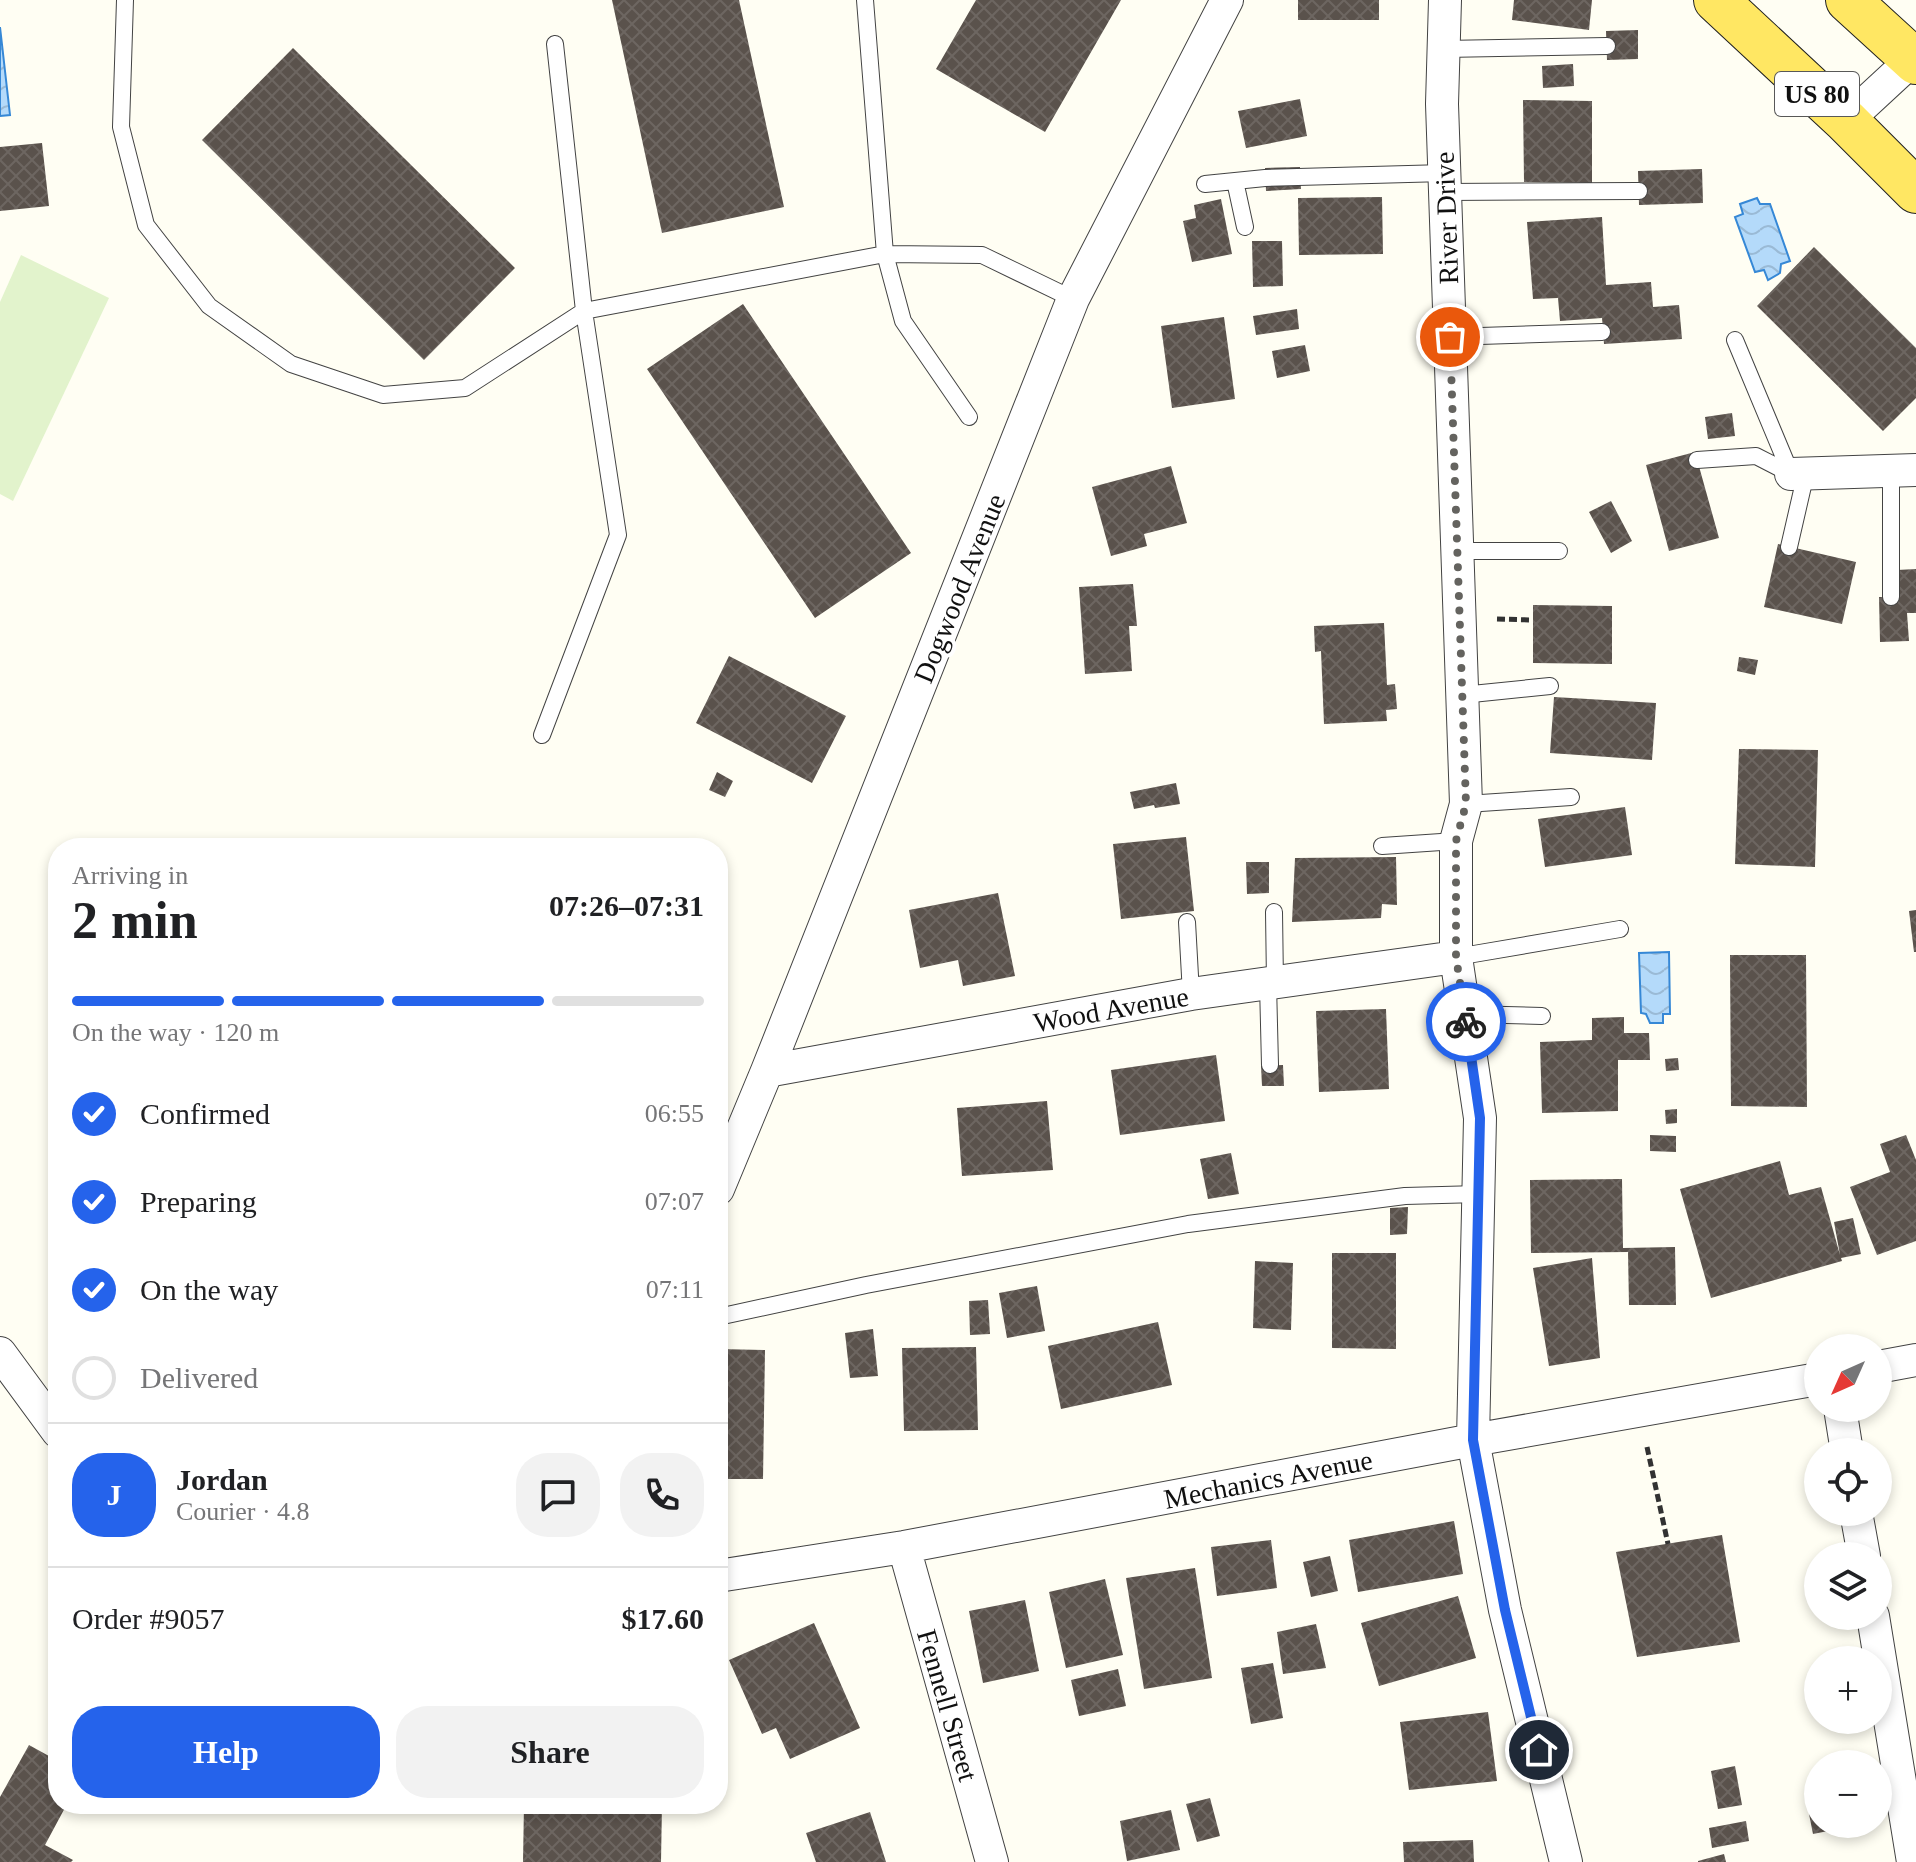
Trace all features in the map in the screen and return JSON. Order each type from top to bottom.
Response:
[{"type":"main road","name":"US 80","points":[[1716,0],[1916,191]]},
{"type":"main road","points":[[1848,0],[1915,60]]},
{"type":"street","name":"Dogwood Avenue","points":[[728,1165],[1073,299],[1227,0]]},
{"type":"street","name":"River Drive","points":[[1445,0],[1442,104],[1466,804],[1456,841],[1456,957],[1480,1118],[1473,1440],[1505,1610],[1566,1862]]},
{"type":"street","points":[[1846,121],[1915,60]]},
{"type":"street","points":[[1798,473],[1904,470]]},
{"type":"street","name":"Wood Avenue","points":[[767,1071],[1191,994],[1456,957]]},
{"type":"street","points":[[0,1353],[48,1418]]},
{"type":"street","points":[[1892,1364],[1916,1360]]},
{"type":"street","name":"Mechanics Avenue","points":[[728,1574],[904,1547],[1804,1382]]},
{"type":"street","name":"Fennell Street","points":[[904,1547],[992,1862]]},
{"type":"street","points":[[1875,1630],[1913,1862]]},
{"type":"lane","points":[[125,0],[121,127],[146,225],[209,306],[291,364],[383,395],[465,388],[584,311],[885,254],[982,255],[1073,299]]},
{"type":"lane","points":[[865,0],[885,254],[903,321],[969,417]]},
{"type":"lane","points":[[542,735],[618,535],[584,311],[555,44]]},
{"type":"lane","points":[[1444,49],[1607,46]]},
{"type":"lane","points":[[1205,184],[1265,178],[1639,191]]},
{"type":"lane","points":[[1235,181],[1245,227]]},
{"type":"lane","points":[[1450,337],[1602,332]]},
{"type":"lane","points":[[1735,340],[1798,473],[1789,547]]},
{"type":"lane","points":[[1697,460],[1756,456],[1798,473]]},
{"type":"lane","points":[[1891,597],[1904,470]]},
{"type":"lane","points":[[1457,551],[1559,551]]},
{"type":"lane","points":[[1462,695],[1550,686]]},
{"type":"lane","points":[[1466,804],[1571,797]]},
{"type":"lane","points":[[1382,846],[1456,841]]},
{"type":"lane","points":[[1270,1065],[1274,912]]},
{"type":"lane","points":[[1187,922],[1191,994]]},
{"type":"lane","points":[[1456,957],[1620,929]]},
{"type":"lane","points":[[1465,1014],[1542,1016]]},
{"type":"lane","points":[[728,1315],[866,1285],[1188,1224],[1405,1196],[1479,1194]]},
{"type":"path","points":[[1640,1411],[1668,1544]]},
{"type":"green space","points":[[21,255],[109,298],[13,501],[0,494],[0,302]]},
{"type":"water","points":[[0,27],[10,115],[0,116]]},
{"type":"water","points":[[1757,198],[1760,204],[1770,204],[1790,261],[1781,264],[1780,273],[1768,280],[1764,270],[1755,272],[1735,217],[1743,214],[1740,204]]},
{"type":"water","points":[[1669,952],[1670,1014],[1663,1014],[1663,1023],[1650,1023],[1646,1014],[1641,1013],[1639,953]]},
{"type":"building","points":[[612,0],[739,0],[784,207],[662,233]]},
{"type":"building","points":[[976,0],[1121,0],[1045,132],[936,69]]},
{"type":"building","points":[[1298,0],[1379,0],[1379,20],[1298,20]]},
{"type":"building","points":[[1514,0],[1592,0],[1589,30],[1512,20]]},
{"type":"building","points":[[1638,30],[1638,59],[1607,60],[1606,31]]},
{"type":"building","points":[[293,48],[515,268],[424,360],[202,140]]},
{"type":"building","points":[[1573,64],[1574,86],[1543,88],[1542,66]]},
{"type":"building","points":[[1300,99],[1307,136],[1246,148],[1238,111]]},
{"type":"building","points":[[1523,100],[1592,101],[1592,183],[1524,182]]},
{"type":"building","points":[[42,143],[49,206],[0,211],[0,147]]},
{"type":"building","points":[[1300,167],[1301,189],[1266,191],[1265,168]]},
{"type":"building","points":[[1702,169],[1703,203],[1639,205],[1638,171]]},
{"type":"building","points":[[1382,197],[1383,254],[1299,255],[1298,198]]},
{"type":"building","points":[[1221,199],[1232,254],[1192,262],[1183,221],[1196,218],[1194,205]]},
{"type":"building","points":[[1602,217],[1606,285],[1651,282],[1653,307],[1679,305],[1682,339],[1604,344],[1602,318],[1560,321],[1558,298],[1533,299],[1527,222]]},
{"type":"building","points":[[1252,241],[1282,241],[1283,286],[1253,287]]},
{"type":"building","points":[[1814,247],[1916,348],[1916,398],[1883,431],[1757,306]]},
{"type":"building","points":[[743,304],[911,553],[815,618],[647,369]]},
{"type":"building","points":[[1297,309],[1299,329],[1256,335],[1253,316]]},
{"type":"building","points":[[1224,317],[1235,399],[1172,408],[1161,326]]},
{"type":"building","points":[[1305,345],[1310,371],[1277,378],[1272,351]]},
{"type":"building","points":[[1732,413],[1735,436],[1708,439],[1705,417]]},
{"type":"building","points":[[1695,452],[1719,538],[1669,551],[1646,465]]},
{"type":"building","points":[[1171,466],[1187,523],[1144,534],[1147,546],[1111,556],[1092,487]]},
{"type":"building","points":[[1611,501],[1632,541],[1611,553],[1589,512]]},
{"type":"building","points":[[1778,544],[1856,562],[1842,624],[1764,607]]},
{"type":"building","points":[[1916,569],[1916,613],[1907,613],[1909,641],[1880,642],[1879,597],[1898,597],[1897,570]]},
{"type":"building","points":[[1133,584],[1137,626],[1129,626],[1132,671],[1085,674],[1079,587]]},
{"type":"building","points":[[1533,605],[1612,606],[1612,664],[1533,663]]},
{"type":"building","points":[[1384,623],[1387,685],[1395,684],[1397,709],[1386,710],[1387,721],[1324,724],[1321,651],[1315,652],[1314,626]]},
{"type":"building","points":[[729,656],[846,716],[812,783],[696,723]]},
{"type":"building","points":[[1739,657],[1758,660],[1755,675],[1737,671]]},
{"type":"building","points":[[1554,697],[1656,703],[1652,760],[1550,753]]},
{"type":"building","points":[[1739,749],[1818,750],[1815,867],[1735,864]]},
{"type":"building","points":[[717,772],[733,781],[725,797],[709,790]]},
{"type":"building","points":[[1176,783],[1180,804],[1134,809],[1130,792]]},
{"type":"building","points":[[1625,807],[1632,855],[1545,867],[1538,819]]},
{"type":"building","points":[[1186,837],[1194,911],[1121,919],[1113,844]]},
{"type":"building","points":[[1396,857],[1397,905],[1382,904],[1381,918],[1292,922],[1295,858]]},
{"type":"building","points":[[1246,862],[1269,862],[1269,893],[1247,894]]},
{"type":"building","points":[[998,893],[1015,976],[963,986],[958,960],[920,968],[909,910]]},
{"type":"building","points":[[1916,910],[1916,952],[1914,952],[1909,911]]},
{"type":"building","points":[[1730,955],[1806,955],[1807,1107],[1731,1106]]},
{"type":"building","points":[[1386,1009],[1389,1089],[1319,1092],[1316,1011]]},
{"type":"building","points":[[1624,1017],[1624,1033],[1649,1033],[1650,1060],[1618,1060],[1618,1111],[1542,1113],[1540,1042],[1592,1040],[1592,1018]]},
{"type":"building","points":[[1216,1055],[1225,1121],[1120,1135],[1111,1070]]},
{"type":"building","points":[[1678,1058],[1679,1070],[1666,1071],[1665,1059]]},
{"type":"building","points":[[1283,1065],[1284,1086],[1262,1086],[1261,1066]]},
{"type":"building","points":[[1047,1101],[1053,1170],[962,1176],[957,1108]]},
{"type":"building","points":[[1677,1109],[1677,1123],[1666,1124],[1665,1110]]},
{"type":"building","points":[[1650,1135],[1676,1136],[1676,1152],[1650,1151]]},
{"type":"building","points":[[1906,1135],[1916,1160],[1916,1241],[1877,1255],[1850,1187],[1890,1172],[1880,1144]]},
{"type":"building","points":[[1231,1153],[1239,1194],[1208,1199],[1200,1159]]},
{"type":"building","points":[[1780,1161],[1789,1195],[1821,1187],[1840,1255],[1834,1222],[1853,1218],[1861,1254],[1711,1298],[1680,1189]]},
{"type":"building","points":[[1622,1179],[1623,1248],[1675,1247],[1676,1305],[1629,1305],[1628,1252],[1531,1253],[1530,1180]]},
{"type":"building","points":[[1408,1207],[1407,1234],[1390,1235],[1390,1208]]},
{"type":"building","points":[[1332,1253],[1396,1253],[1396,1349],[1332,1348]]},
{"type":"building","points":[[1592,1258],[1600,1358],[1549,1366],[1533,1268]]},
{"type":"building","points":[[1255,1261],[1293,1263],[1291,1330],[1253,1328]]},
{"type":"building","points":[[1037,1286],[1045,1331],[1007,1338],[999,1293]]},
{"type":"building","points":[[988,1300],[990,1334],[970,1335],[969,1301]]},
{"type":"building","points":[[1158,1322],[1172,1385],[1061,1409],[1048,1346]]},
{"type":"building","points":[[873,1329],[878,1376],[850,1378],[845,1333]]},
{"type":"building","points":[[976,1347],[978,1430],[904,1431],[902,1348]]},
{"type":"building","points":[[728,1349],[765,1350],[763,1479],[728,1479]]},
{"type":"building","points":[[1454,1521],[1463,1574],[1358,1592],[1349,1540]]},
{"type":"building","points":[[1722,1535],[1740,1642],[1637,1657],[1616,1552]]},
{"type":"building","points":[[1271,1540],[1277,1588],[1217,1596],[1211,1547]]},
{"type":"building","points":[[1330,1556],[1338,1591],[1311,1597],[1303,1562]]},
{"type":"building","points":[[1195,1568],[1212,1678],[1144,1689],[1126,1578]]},
{"type":"building","points":[[1105,1579],[1123,1655],[1066,1668],[1049,1592]]},
{"type":"building","points":[[1458,1596],[1476,1658],[1379,1686],[1361,1623]]},
{"type":"building","points":[[1025,1600],[1039,1671],[983,1683],[969,1611]]},
{"type":"building","points":[[814,1623],[860,1728],[790,1759],[776,1728],[762,1734],[729,1660]]},
{"type":"building","points":[[1316,1624],[1326,1668],[1283,1674],[1277,1632]]},
{"type":"building","points":[[1273,1663],[1283,1718],[1251,1724],[1241,1668]]},
{"type":"building","points":[[1118,1669],[1126,1706],[1079,1716],[1071,1680]]},
{"type":"building","points":[[1488,1712],[1497,1781],[1409,1790],[1400,1722]]},
{"type":"building","points":[[29,1745],[48,1755],[48,1814],[62,1814],[45,1845],[73,1860],[0,1862],[0,1797]]},
{"type":"building","points":[[1735,1766],[1742,1805],[1718,1809],[1711,1771]]},
{"type":"building","points":[[1210,1798],[1220,1836],[1197,1842],[1186,1804]]},
{"type":"building","points":[[1171,1810],[1180,1850],[1127,1861],[1120,1821]]},
{"type":"building","points":[[870,1812],[886,1862],[816,1862],[806,1833]]},
{"type":"building","points":[[524,1814],[662,1814],[661,1862],[523,1862]]},
{"type":"building","points":[[1746,1821],[1749,1841],[1712,1848],[1709,1828]]},
{"type":"building","points":[[1473,1840],[1474,1862],[1404,1862],[1403,1842]]},
{"type":"building","points":[[1724,1854],[1726,1862],[1698,1862],[1698,1861]]},
{"type":"way so far","points":[[1450,337],[1466,804],[1456,841],[1456,957],[1466,1022]]},
{"type":"route","points":[[1466,1022],[1480,1118],[1473,1440],[1505,1610],[1539,1750]]}]
